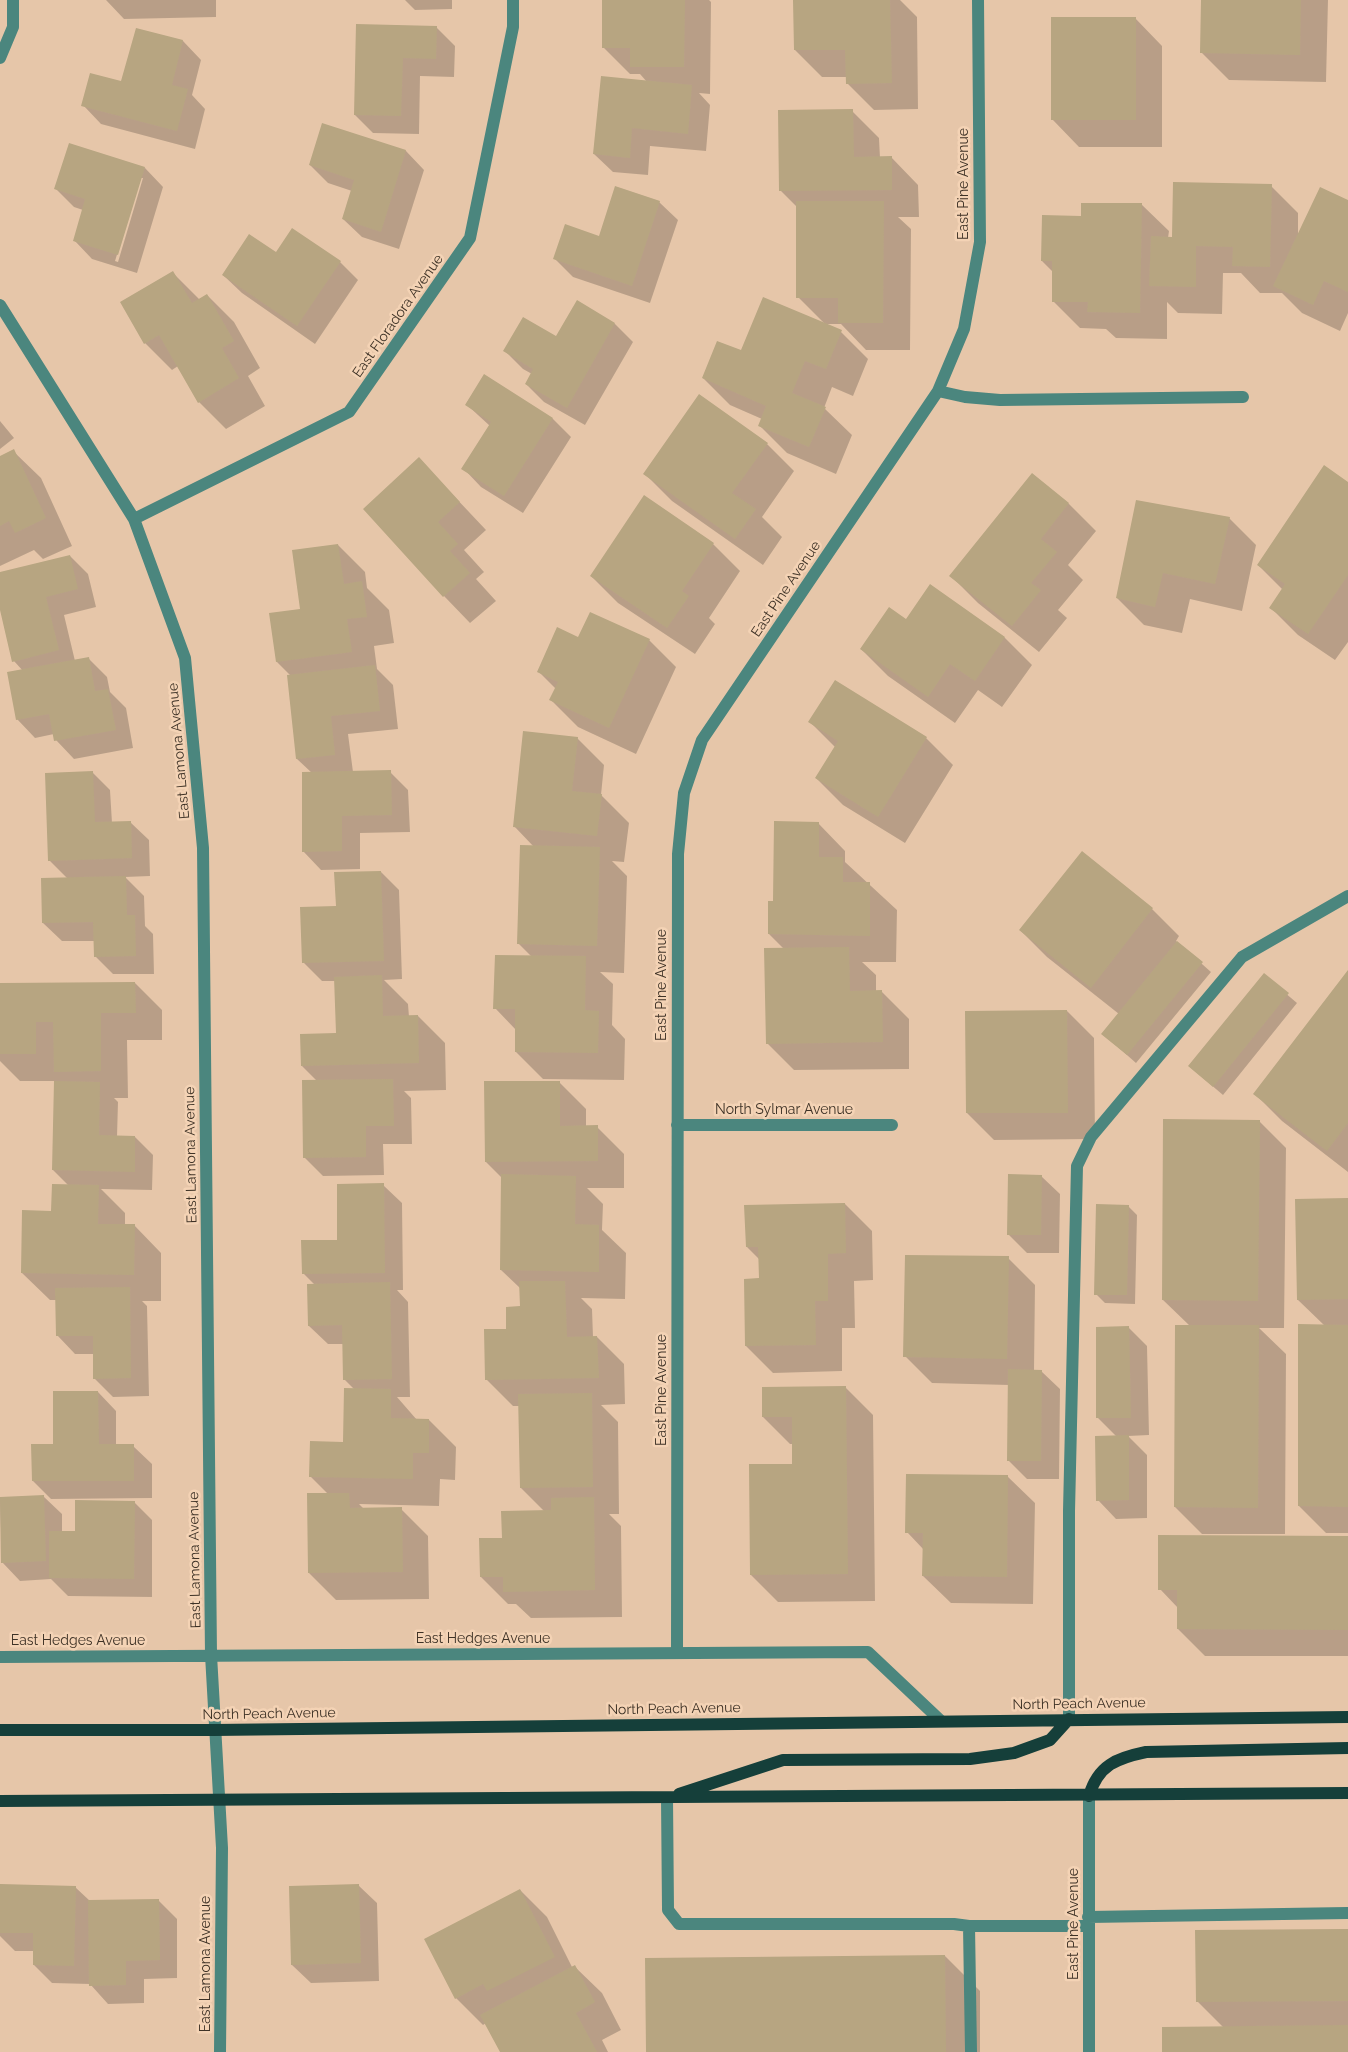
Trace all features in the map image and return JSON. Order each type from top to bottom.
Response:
[{"type":"main road","name":"North Peach Avenue","points":[[0,1730],[214,1730],[940,1720],[1348,1717]]},
{"type":"main road","points":[[667,1798],[783,1760],[970,1759],[1014,1753],[1050,1740],[1069,1719]]},
{"type":"main road","points":[[1089,1796],[1093,1782],[1107,1766],[1122,1757],[1146,1752],[1348,1748]]},
{"type":"main road","points":[[0,1802],[1348,1793]]},
{"type":"street","points":[[0,58],[13,27],[13,0]]},
{"type":"street","name":"East Floradora Avenue","points":[[134,519],[349,412],[470,238],[513,27],[513,0]]},
{"type":"street","name":"East Pine Avenue","points":[[677,1653],[678,854],[684,794],[702,740],[938,392],[964,329],[980,242],[978,0]]},
{"type":"street","name":"East Lamona Avenue","points":[[0,305],[134,519],[185,658],[203,848],[211,1655],[222,1848],[220,2052]]},
{"type":"street","points":[[938,392],[965,398],[1000,400],[1243,397]]},
{"type":"street","points":[[1069,1719],[1069,1511],[1077,1166],[1091,1136],[1242,957],[1348,896]]},
{"type":"street","name":"North Sylmar Avenue","points":[[677,1125],[892,1125]]},
{"type":"street","name":"East Hedges Avenue","points":[[0,1657],[868,1652],[940,1720]]},
{"type":"street","name":"East Pine Avenue","points":[[1089,1796],[1089,2052]]},
{"type":"street","points":[[667,1798],[668,1910],[679,1924],[954,1924],[969,1926],[1348,1913]]},
{"type":"street","points":[[969,1926],[971,2052]]},
{"type":"building","points":[[602,0],[685,0],[684,67],[630,67],[630,48],[602,48]]},
{"type":"building","points":[[793,0],[890,0],[892,83],[846,84],[845,50],[794,50]]},
{"type":"building","points":[[1201,0],[1301,0],[1300,55],[1200,53]]},
{"type":"building","points":[[1051,17],[1136,17],[1136,120],[1051,120]]},
{"type":"building","points":[[356,24],[437,26],[436,59],[403,58],[401,116],[354,115]]},
{"type":"building","points":[[136,28],[183,40],[172,85],[188,89],[177,131],[81,106],[90,73],[121,81]]},
{"type":"building","points":[[601,76],[692,85],[688,134],[632,128],[630,158],[593,154]]},
{"type":"building","points":[[853,109],[854,157],[892,156],[892,190],[779,191],[778,110]]},
{"type":"building","points":[[322,123],[406,150],[381,232],[342,219],[354,180],[309,165]]},
{"type":"building","points":[[69,143],[145,167],[118,255],[73,241],[85,199],[54,189]]},
{"type":"building","points":[[1173,182],[1272,184],[1270,267],[1232,266],[1233,247],[1196,246],[1196,287],[1149,286],[1151,236],[1172,237]]},
{"type":"building","points":[[615,186],[660,201],[632,286],[553,259],[565,224],[599,236]]},
{"type":"building","points":[[1320,187],[1348,200],[1348,292],[1324,281],[1313,305],[1273,286]]},
{"type":"building","points":[[796,201],[884,201],[883,323],[838,323],[838,298],[796,298]]},
{"type":"building","points":[[1081,203],[1142,203],[1140,313],[1087,312],[1088,302],[1052,302],[1052,261],[1041,261],[1042,215],[1081,216]]},
{"type":"building","points":[[292,228],[341,261],[297,326],[222,275],[249,234],[276,252]]},
{"type":"building","points":[[173,271],[192,303],[207,294],[234,341],[222,348],[239,378],[198,403],[159,335],[144,344],[120,302]]},
{"type":"building","points":[[763,297],[842,330],[826,369],[805,361],[792,393],[826,407],[809,447],[758,426],[766,406],[702,378],[717,341],[741,350]]},
{"type":"building","points":[[577,300],[615,323],[567,408],[525,384],[533,369],[503,351],[523,317],[556,336]]},
{"type":"building","points":[[484,374],[553,418],[504,496],[461,469],[491,422],[465,405]]},
{"type":"building","points":[[699,394],[768,443],[732,493],[756,509],[735,539],[643,474]]},
{"type":"building","points":[[14,449],[46,518],[15,533],[9,521],[0,526],[0,456]]},
{"type":"building","points":[[419,457],[460,502],[438,522],[458,544],[450,551],[470,573],[443,597],[363,509]]},
{"type":"building","points":[[1324,465],[1348,482],[1348,575],[1308,634],[1269,608],[1285,584],[1257,565]]},
{"type":"building","points":[[1032,473],[1069,503],[1041,539],[1057,552],[1031,583],[1041,590],[1012,626],[949,576]]},
{"type":"building","points":[[644,495],[714,543],[682,591],[689,596],[667,628],[590,576]]},
{"type":"building","points":[[1136,500],[1230,517],[1215,584],[1163,573],[1155,607],[1116,598]]},
{"type":"building","points":[[338,544],[344,584],[362,581],[367,617],[347,619],[352,652],[276,662],[269,613],[300,609],[292,550]]},
{"type":"building","points":[[70,555],[78,589],[46,597],[59,650],[12,662],[0,610],[0,572]]},
{"type":"building","points":[[930,584],[1005,637],[975,681],[950,664],[928,697],[860,649],[889,607],[906,619]]},
{"type":"building","points":[[590,612],[650,639],[609,728],[549,700],[558,682],[537,672],[557,627],[578,637]]},
{"type":"building","points":[[89,657],[95,691],[108,689],[116,730],[54,741],[49,714],[16,720],[7,672]]},
{"type":"building","points":[[375,665],[380,711],[331,716],[335,755],[296,759],[287,675]]},
{"type":"building","points":[[835,680],[927,737],[878,817],[815,778],[838,741],[808,722]]},
{"type":"building","points":[[523,731],[578,737],[572,791],[602,794],[597,836],[513,827]]},
{"type":"building","points":[[391,770],[392,815],[342,816],[342,851],[302,852],[302,772]]},
{"type":"building","points":[[93,771],[95,822],[131,821],[132,858],[48,861],[45,773]]},
{"type":"building","points":[[774,821],[819,822],[819,857],[843,857],[843,882],[870,882],[870,936],[768,934],[768,901],[773,901]]},
{"type":"building","points":[[520,845],[600,847],[597,946],[517,944]]},
{"type":"building","points":[[1082,851],[1153,908],[1091,988],[1019,930]]},
{"type":"building","points":[[381,871],[384,961],[302,963],[300,907],[336,906],[334,872]]},
{"type":"building","points":[[126,876],[127,915],[135,915],[136,956],[94,957],[93,922],[42,923],[41,878]]},
{"type":"building","points":[[1177,941],[1203,962],[1127,1055],[1101,1034]]},
{"type":"building","points":[[849,947],[850,991],[882,990],[883,1042],[766,1044],[764,948]]},
{"type":"building","points":[[495,955],[586,956],[585,1010],[599,1011],[598,1053],[515,1052],[515,1009],[493,1009]]},
{"type":"building","points":[[1348,970],[1348,1123],[1327,1151],[1253,1094]]},
{"type":"building","points":[[1264,973],[1289,993],[1213,1087],[1188,1066]]},
{"type":"building","points":[[382,975],[383,1016],[418,1015],[419,1063],[301,1066],[300,1034],[336,1033],[334,977]]},
{"type":"building","points":[[135,982],[136,1013],[101,1013],[101,1071],[54,1072],[53,1022],[36,1022],[36,1054],[0,1054],[0,983]]},
{"type":"building","points":[[1067,1010],[1068,1113],[966,1113],[965,1011]]},
{"type":"building","points":[[393,1079],[394,1126],[366,1126],[366,1157],[303,1158],[302,1080]]},
{"type":"building","points":[[54,1081],[100,1082],[99,1135],[135,1136],[135,1172],[52,1170]]},
{"type":"building","points":[[484,1081],[560,1081],[560,1126],[598,1125],[598,1161],[485,1162]]},
{"type":"building","points":[[1163,1119],[1260,1120],[1258,1301],[1162,1300]]},
{"type":"building","points":[[501,1174],[576,1176],[575,1224],[599,1225],[599,1272],[500,1270]]},
{"type":"building","points":[[1008,1174],[1042,1175],[1041,1235],[1007,1235]]},
{"type":"building","points":[[384,1183],[385,1273],[302,1274],[301,1240],[337,1240],[337,1184]]},
{"type":"building","points":[[52,1184],[99,1185],[98,1224],[135,1224],[134,1275],[21,1273],[22,1210],[51,1211]]},
{"type":"building","points":[[1348,1198],[1348,1299],[1297,1300],[1295,1199]]},
{"type":"building","points":[[845,1203],[846,1253],[828,1254],[828,1301],[815,1301],[816,1345],[745,1346],[744,1279],[759,1278],[758,1247],[746,1247],[744,1205]]},
{"type":"building","points":[[1096,1204],[1129,1205],[1127,1295],[1094,1295]]},
{"type":"building","points":[[905,1255],[1009,1256],[1007,1359],[903,1357]]},
{"type":"building","points":[[519,1281],[565,1281],[567,1337],[597,1336],[599,1378],[485,1380],[484,1329],[506,1329],[506,1307],[520,1306]]},
{"type":"building","points":[[390,1282],[392,1379],[343,1380],[342,1325],[308,1326],[307,1284]]},
{"type":"building","points":[[130,1287],[131,1378],[93,1379],[93,1336],[56,1336],[55,1288]]},
{"type":"building","points":[[1298,1324],[1348,1325],[1348,1507],[1298,1506]]},
{"type":"building","points":[[1175,1325],[1259,1325],[1258,1508],[1174,1507]]},
{"type":"building","points":[[1129,1326],[1131,1418],[1096,1418],[1096,1327]]},
{"type":"building","points":[[1008,1369],[1042,1370],[1041,1461],[1007,1461]]},
{"type":"building","points":[[846,1386],[848,1574],[750,1575],[749,1464],[792,1464],[792,1417],[762,1417],[762,1387]]},
{"type":"building","points":[[344,1388],[391,1389],[391,1418],[429,1419],[429,1453],[413,1453],[413,1479],[309,1477],[310,1441],[343,1442]]},
{"type":"building","points":[[53,1391],[98,1391],[99,1444],[134,1444],[134,1481],[32,1481],[31,1444],[53,1444]]},
{"type":"building","points":[[592,1393],[593,1487],[520,1488],[518,1394]]},
{"type":"building","points":[[1129,1435],[1129,1500],[1096,1501],[1095,1436]]},
{"type":"building","points":[[906,1474],[1008,1475],[1007,1577],[922,1576],[923,1533],[905,1533]]},
{"type":"building","points":[[307,1493],[349,1493],[350,1508],[402,1507],[403,1572],[308,1573]]},
{"type":"building","points":[[44,1495],[46,1561],[1,1563],[0,1497]]},
{"type":"building","points":[[594,1497],[595,1590],[503,1592],[503,1577],[480,1577],[479,1538],[502,1538],[501,1511],[551,1510],[551,1498]]},
{"type":"building","points":[[75,1500],[135,1501],[134,1579],[49,1578],[49,1531],[75,1531]]},
{"type":"building","points":[[1158,1535],[1348,1536],[1348,1630],[1177,1629],[1177,1590],[1158,1590]]},
{"type":"building","points":[[0,1884],[76,1886],[74,1966],[33,1965],[33,1933],[0,1933]]},
{"type":"building","points":[[359,1884],[361,1963],[291,1965],[289,1886]]},
{"type":"building","points":[[520,1889],[555,1957],[487,1991],[483,1984],[455,1999],[424,1939]]},
{"type":"building","points":[[159,1899],[160,1960],[126,1961],[126,1985],[89,1986],[88,1900]]},
{"type":"building","points":[[1348,1929],[1348,2001],[1196,2002],[1195,1930]]},
{"type":"building","points":[[945,1955],[946,2052],[646,2052],[645,1958]]},
{"type":"building","points":[[575,1965],[595,2002],[576,2013],[597,2052],[500,2052],[480,2015]]},
{"type":"building","points":[[1348,2025],[1348,2052],[1162,2052],[1162,2027]]}]
